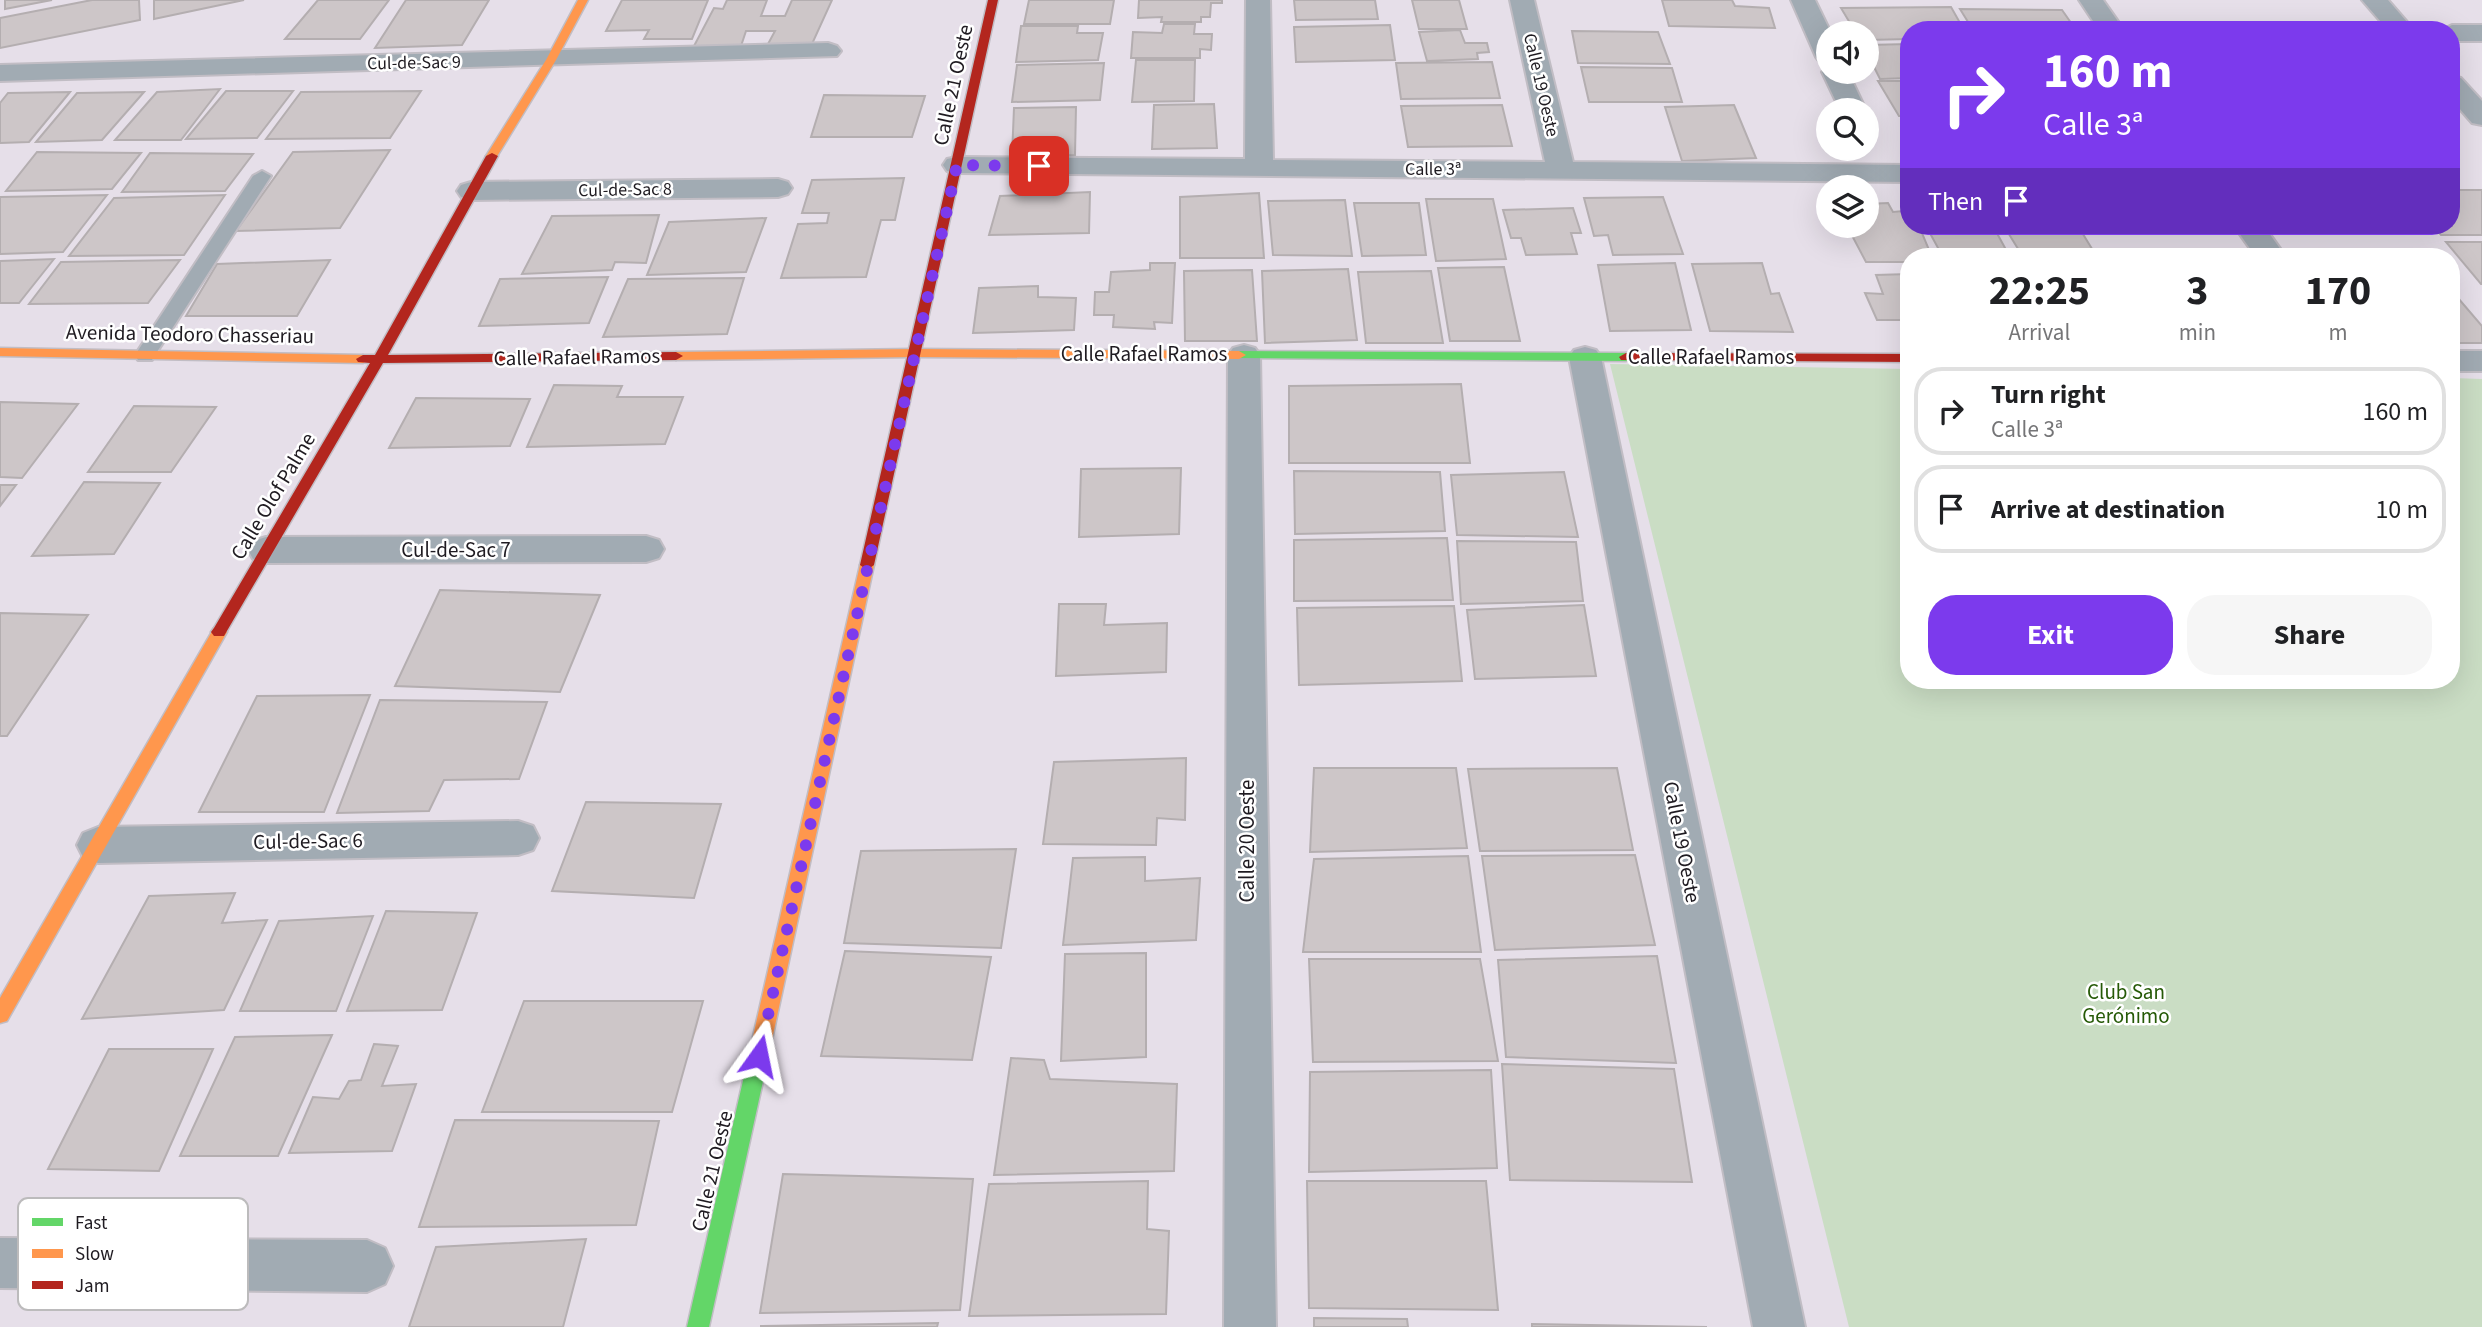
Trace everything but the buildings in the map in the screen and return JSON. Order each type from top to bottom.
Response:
[{"type":"street","name":"Calle Olof Palme","points":[[0,1014],[266,550],[379,359],[471,191],[551,60],[583,0]]},
{"type":"street","name":"Calle 21 Oeste","points":[[698,1327],[993,0]]},
{"type":"street","points":[[1258,0],[1259,168]]},
{"type":"street","name":"Calle 19 Oeste","points":[[1522,0],[1561,170]]},
{"type":"street","points":[[1802,0],[1816,30]]},
{"type":"street","points":[[2091,0],[2106,21]]},
{"type":"street","points":[[2374,0],[2394,21]]},
{"type":"street","points":[[2460,33],[2482,33]]},
{"type":"street","name":"Cul-de-Sac 9","points":[[0,73],[828,51]]},
{"type":"street","points":[[2460,93],[2482,117]]},
{"type":"street","name":"Calle 3ª","points":[[957,165],[1561,170],[1888,166]]},
{"type":"street","name":"Cul-de-Sac 8","points":[[471,191],[778,188]]},
{"type":"street","name":"Avenida Teodoro Chasseriau","points":[[0,352],[379,359]]},
{"type":"street","name":"Calle Rafael Ramos","points":[[379,359],[915,353],[1900,358]]},
{"type":"street","name":"Calle 20 Oeste","points":[[1244,355],[1250,1327]]},
{"type":"street","name":"Calle 19 Oeste","points":[[1585,357],[1779,1327]]},
{"type":"street","points":[[2460,361],[2482,361]]},
{"type":"street","name":"Cul-de-Sac 7","points":[[266,550],[646,549]]},
{"type":"street","name":"Cul-de-Sac 6","points":[[98,845],[518,838]]},
{"type":"street","points":[[0,1263],[18,1263]]},
{"type":"street","points":[[248,1265],[367,1266]]},
{"type":"lane","points":[[145,355],[262,176]]},
{"type":"green space","name":"Club San Gerónimo","points":[[1610,364],[1900,369],[1900,689],[2460,689],[2460,378],[2482,379],[2482,1327],[1849,1327]]},
{"type":"traffic: fast","points":[[1239,355],[1626,357]]},
{"type":"traffic: fast","points":[[698,1327],[757,1063]]},
{"type":"traffic: slow","points":[[492,156],[551,60],[583,0]]},
{"type":"traffic: slow","points":[[0,352],[363,359]]},
{"type":"traffic: slow","points":[[676,356],[915,353],[1239,355]]},
{"type":"traffic: slow","points":[[757,1063],[867,565]]},
{"type":"traffic: slow","points":[[0,1015],[219,632]]},
{"type":"traffic: jam","points":[[867,565],[993,0]]},
{"type":"traffic: jam","points":[[219,632],[379,359],[492,156]]},
{"type":"traffic: jam","points":[[363,359],[676,356]]},
{"type":"traffic: jam","points":[[1626,357],[1900,358]]},
{"type":"route","points":[[759,1056],[957,165],[1039,166]]}]
